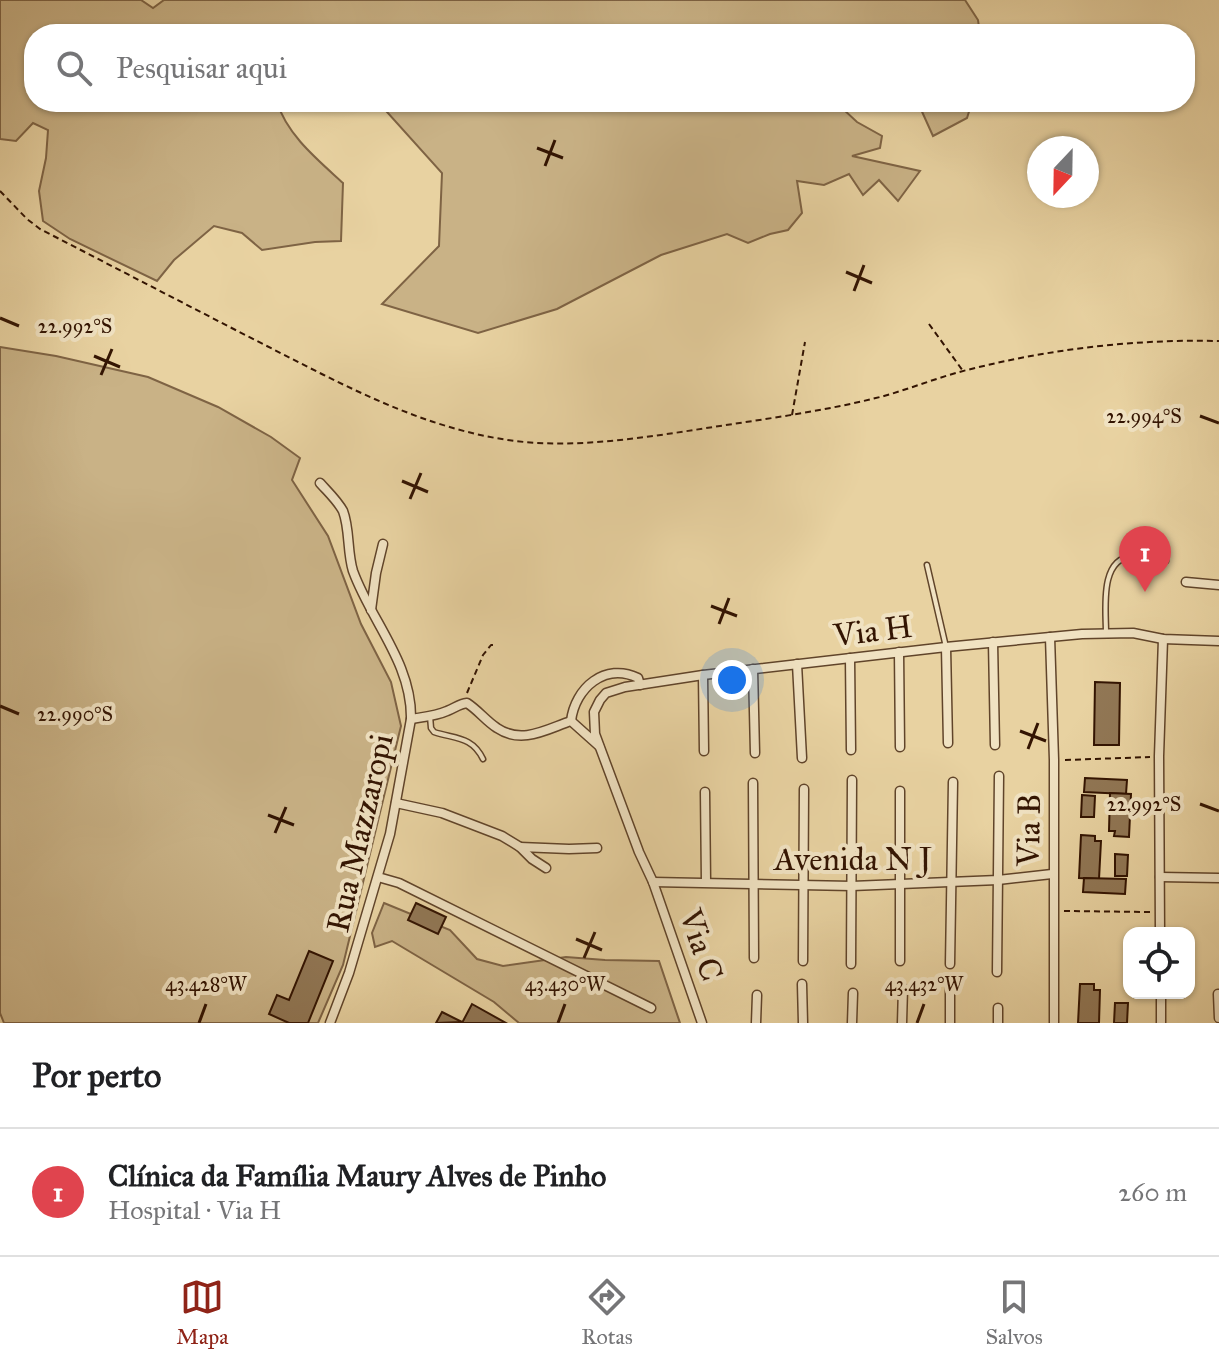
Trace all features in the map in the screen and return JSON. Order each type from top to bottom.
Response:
[{"type":"street","name":"Rua Mazzaropi","points":[[320,483],[345,516],[349,558],[371,612],[389,640],[405,679],[411,708],[390,834],[349,973],[330,1023]]},
{"type":"street","points":[[371,612],[383,544]]},
{"type":"street","points":[[1186,582],[1219,585]]},
{"type":"street","name":"Via H","points":[[599,747],[593,723],[596,707],[606,693],[616,689],[753,669],[1050,637],[1133,633],[1163,639],[1219,641]]},
{"type":"street","name":"Via B","points":[[1050,637],[1054,760],[1054,1023]]},
{"type":"street","points":[[1160,927],[1159,756],[1163,639]]},
{"type":"street","points":[[993,642],[995,745]]},
{"type":"street","points":[[946,647],[948,743]]},
{"type":"street","points":[[899,652],[900,747]]},
{"type":"street","points":[[850,658],[851,750]]},
{"type":"street","points":[[797,664],[802,758]]},
{"type":"street","points":[[753,669],[755,753]]},
{"type":"street","points":[[571,721],[576,700],[587,686],[601,676],[629,673],[638,678],[640,685]]},
{"type":"street","points":[[703,675],[704,751]]},
{"type":"street","points":[[411,719],[467,703],[495,726],[512,734],[525,736],[571,721]]},
{"type":"street","points":[[571,721],[599,747]]},
{"type":"street","name":"Via C","points":[[599,747],[653,882],[702,1023]]},
{"type":"street","points":[[997,972],[999,776]]},
{"type":"street","points":[[851,964],[852,780]]},
{"type":"street","points":[[950,964],[953,782]]},
{"type":"street","points":[[753,783],[754,958]]},
{"type":"street","points":[[803,961],[804,789]]},
{"type":"street","points":[[900,791],[900,961]]},
{"type":"street","points":[[705,792],[706,882]]},
{"type":"street","points":[[396,803],[442,813],[502,836],[546,868]]},
{"type":"street","points":[[520,847],[597,848]]},
{"type":"street","name":"Avenida N J","points":[[653,882],[852,886],[998,880],[1052,874]]},
{"type":"street","points":[[378,877],[399,883],[651,1008]]},
{"type":"street","points":[[1160,877],[1219,878]]},
{"type":"street","points":[[802,984],[803,1023]]},
{"type":"street","points":[[902,1023],[903,988]]},
{"type":"street","points":[[950,988],[950,1023]]},
{"type":"street","points":[[852,1023],[853,993]]},
{"type":"street","points":[[1218,994],[1219,1018]]},
{"type":"street","points":[[756,1023],[757,995]]},
{"type":"street","points":[[1161,999],[1161,1023]]},
{"type":"street","points":[[998,1008],[998,1023]]},
{"type":"lane","points":[[1106,633],[1109,572],[1118,562],[1132,556],[1166,561]]},
{"type":"lane","points":[[927,565],[946,647]]},
{"type":"lane","points":[[430,716],[434,732],[471,742],[483,759]]},
{"type":"path","points":[[0,191],[40,229],[311,368],[421,418],[514,441],[577,443],[641,438],[792,415],[883,396],[1008,360],[1094,345],[1219,341]]},
{"type":"path","points":[[929,324],[963,371]]},
{"type":"path","points":[[792,415],[805,342]]},
{"type":"path","points":[[462,703],[483,655],[491,645],[495,645]]},
{"type":"path","points":[[1054,760],[1159,756]]},
{"type":"path","points":[[1053,911],[1159,912]]},
{"type":"shaded area","points":[[0,0],[141,0],[153,8],[164,0],[965,0],[979,24],[24,24],[24,112],[281,112],[296,136],[343,183],[341,241],[262,250],[242,233],[214,226],[174,260],[157,281],[70,239],[43,221],[39,191],[48,130],[33,123],[16,141],[0,139]]},
{"type":"shaded area","points":[[387,112],[846,112],[882,136],[880,148],[852,156],[920,171],[898,201],[879,180],[863,195],[849,174],[824,185],[797,181],[802,213],[788,230],[748,243],[727,234],[661,255],[557,309],[478,333],[382,304],[439,246],[442,173]]},
{"type":"shaded area","points":[[922,112],[969,112],[967,118],[933,136]]},
{"type":"shaded area","points":[[0,347],[148,377],[218,407],[271,437],[300,458],[292,480],[328,536],[361,624],[391,682],[401,726],[343,965],[318,1023],[4,1023],[0,1013]]},
{"type":"shaded area","points":[[384,903],[450,930],[477,959],[503,966],[566,957],[659,961],[680,1023],[519,1023],[494,1002],[392,941],[375,947],[372,933]]},
{"type":"building","points":[[1095,682],[1120,683],[1119,745],[1094,745]]},
{"type":"building","points":[[1085,778],[1127,780],[1126,794],[1084,792]]},
{"type":"building","points":[[1110,793],[1131,794],[1129,837],[1114,836],[1115,831],[1109,831]]},
{"type":"building","points":[[1082,795],[1095,796],[1094,817],[1081,817]]},
{"type":"building","points":[[1081,835],[1095,836],[1095,841],[1101,841],[1099,879],[1079,878]]},
{"type":"building","points":[[1115,854],[1128,855],[1127,876],[1115,876]]},
{"type":"building","points":[[1084,878],[1126,879],[1125,894],[1083,892]]},
{"type":"building","points":[[416,903],[446,917],[438,934],[408,920]]},
{"type":"building","points":[[309,951],[333,961],[308,1023],[289,1023],[269,1014],[277,995],[289,1000]]},
{"type":"building","points":[[1080,984],[1094,984],[1094,990],[1100,990],[1099,1023],[1078,1023]]},
{"type":"building","points":[[1115,1003],[1128,1003],[1127,1023],[1114,1023]]},
{"type":"building","points":[[472,1004],[506,1023],[462,1023]]},
{"type":"building","points":[[442,1012],[462,1022],[436,1023]]},
{"type":"place","name":"Clínica da Família Maury Alves de Pinho","points":[[1145,592]]}]
